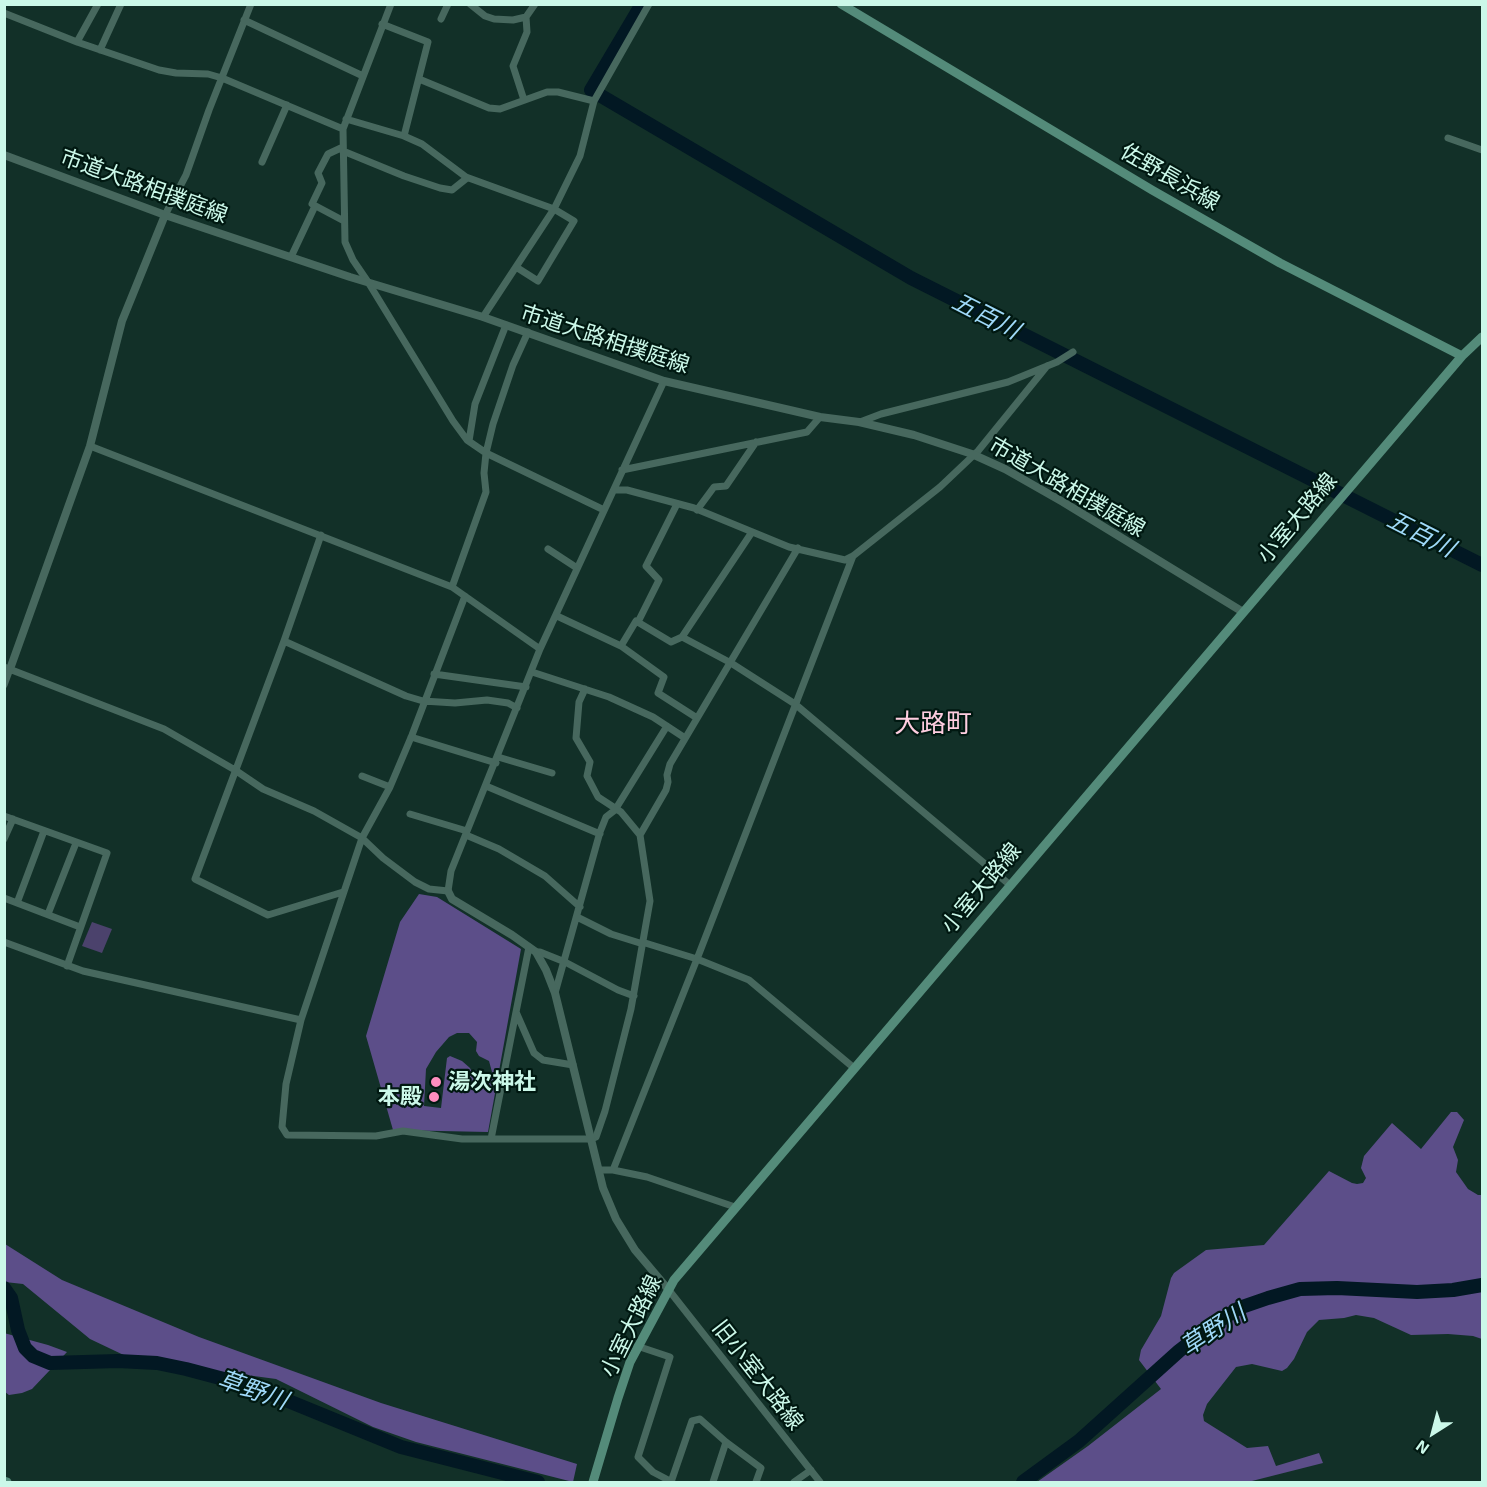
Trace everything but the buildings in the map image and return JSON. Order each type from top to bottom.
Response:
[{"type":"main road","name":"佐野長浜線","points":[[842,4],[1152,190],[1280,263],[1462,356]]},
{"type":"main road","points":[[1462,356],[1482,337]]},
{"type":"main road","name":"小室大路線","points":[[593,1482],[618,1398],[638,1346],[668,1289],[735,1207],[1462,356]]},
{"type":"street","points":[[77,42],[98,4]]},
{"type":"street","points":[[100,50],[121,4]]},
{"type":"street","points":[[4,684],[7,668],[90,446],[122,321],[165,215],[186,175],[251,4]]},
{"type":"street","points":[[391,4],[342,129],[345,242],[353,260],[453,421],[469,441],[486,453],[604,510]]},
{"type":"street","points":[[441,19],[448,4]]},
{"type":"street","points":[[471,4],[485,16],[494,19],[513,20],[526,17]]},
{"type":"street","points":[[483,317],[554,209],[580,156],[595,101],[649,5]]},
{"type":"street","points":[[524,100],[513,66],[527,32],[526,17],[532,6]]},
{"type":"street","points":[[4,13],[77,42],[159,70],[208,74],[222,78],[342,129]]},
{"type":"street","points":[[244,20],[363,76]]},
{"type":"street","points":[[382,24],[428,42],[404,136]]},
{"type":"street","points":[[419,79],[489,108],[500,109],[547,92],[558,92],[595,101]]},
{"type":"street","points":[[262,162],[287,105]]},
{"type":"street","points":[[346,119],[404,136],[422,144],[467,178],[554,209],[574,221],[538,281],[516,267]]},
{"type":"street","points":[[1448,138],[1482,150]]},
{"type":"street","points":[[344,221],[312,204],[322,183],[318,173],[328,154],[343,149],[404,176],[440,188],[452,190],[467,178]]},
{"type":"street","name":"市道大路相撲庭線","points":[[4,155],[165,215],[483,317],[664,381],[820,417],[914,435],[972,454],[1005,469],[1063,502],[1243,612]]},
{"type":"street","points":[[291,257],[315,206]]},
{"type":"street","points":[[469,441],[475,404],[506,325]]},
{"type":"street","points":[[452,587],[486,492],[484,473],[486,453],[513,365],[528,332]]},
{"type":"street","points":[[859,423],[881,414],[1008,382],[1047,366],[1073,352]]},
{"type":"street","points":[[615,490],[627,490],[697,510],[789,547],[845,560],[940,487],[972,454],[978,451],[1047,366]]},
{"type":"street","points":[[664,381],[540,649],[451,871],[448,891],[452,899],[512,935],[532,950],[546,970],[555,993],[603,1188],[616,1219],[635,1250],[668,1289]]},
{"type":"street","points":[[622,470],[807,432],[820,417]]},
{"type":"street","points":[[697,510],[714,487],[726,486],[756,442]]},
{"type":"street","points":[[90,446],[452,587],[540,649]]},
{"type":"street","points":[[621,646],[636,621],[638,622],[659,580],[646,566],[677,504]]},
{"type":"street","points":[[638,622],[671,642],[682,637],[753,532]]},
{"type":"street","points":[[321,535],[195,879],[268,915],[343,892]]},
{"type":"street","points":[[640,835],[666,790],[670,764],[798,548]]},
{"type":"street","points":[[548,549],[578,568]]},
{"type":"street","points":[[614,1170],[853,556]]},
{"type":"street","points":[[465,596],[411,737],[390,787],[362,838],[343,892],[301,1020],[286,1084],[282,1127],[286,1135],[376,1136],[403,1131],[462,1139],[591,1139],[596,1137],[605,1111],[634,996],[650,901],[640,835],[621,812],[598,797],[587,776],[590,762],[576,738],[579,702],[585,689]]},
{"type":"street","points":[[557,616],[621,646],[664,677],[658,693],[698,718]]},
{"type":"street","points":[[682,637],[731,663],[795,704],[1010,885]]},
{"type":"street","points":[[284,641],[406,696],[423,701],[455,703],[488,700],[508,703],[517,708]]},
{"type":"street","points":[[7,668],[164,729],[263,789],[314,811],[362,838],[383,858],[415,882],[429,889],[448,891]]},
{"type":"street","points":[[532,672],[609,697],[667,726],[685,738]]},
{"type":"street","points":[[434,674],[526,687]]},
{"type":"street","points":[[555,993],[606,817],[615,810],[667,726]]},
{"type":"street","points":[[411,737],[552,773]]},
{"type":"street","points":[[362,776],[390,787]]},
{"type":"street","points":[[486,786],[600,834]]},
{"type":"street","points":[[410,814],[466,833],[499,849],[545,876],[580,907]]},
{"type":"street","points":[[4,816],[107,853],[67,966]]},
{"type":"street","points":[[4,839],[13,819]]},
{"type":"street","points":[[17,903],[44,831]]},
{"type":"street","points":[[48,914],[76,843]]},
{"type":"street","points":[[4,897],[80,927]]},
{"type":"street","points":[[577,917],[612,934],[697,959],[749,980],[854,1068]]},
{"type":"street","points":[[4,942],[83,971],[301,1020]]},
{"type":"street","points":[[532,950],[565,962],[634,996]]},
{"type":"street","points":[[491,1139],[516,1012],[532,950]]},
{"type":"street","points":[[516,1012],[534,1053],[543,1060],[573,1065]]},
{"type":"street","points":[[600,1170],[614,1170],[647,1177],[735,1207]]},
{"type":"street","name":"旧小室大路線","points":[[668,1289],[820,1482]]},
{"type":"street","points":[[638,1346],[670,1357],[638,1457],[653,1472],[671,1482],[692,1421],[699,1419],[760,1468],[756,1482]]},
{"type":"street","points":[[713,1482],[726,1442]]},
{"type":"street","points":[[794,1482],[810,1470]]},
{"type":"shaded area","points":[[419,894],[437,897],[521,949],[488,1132],[393,1130],[366,1036],[400,922]],"holes":[[[457,1033],[469,1033],[477,1042],[476,1051],[479,1056],[489,1061],[492,1072],[487,1080],[479,1083],[470,1068],[462,1061],[450,1056],[447,1058],[441,1108],[424,1106],[426,1069],[436,1052],[449,1037]]]},
{"type":"shaded area","points":[[92,922],[112,929],[102,953],[82,946]]},
{"type":"shaded area","points":[[1451,1112],[1457,1112],[1464,1120],[1453,1147],[1458,1160],[1456,1172],[1468,1189],[1482,1195],[1482,1339],[1448,1334],[1411,1335],[1374,1318],[1356,1315],[1319,1320],[1307,1332],[1287,1368],[1282,1371],[1252,1364],[1236,1367],[1207,1404],[1203,1415],[1204,1421],[1247,1448],[1268,1446],[1276,1466],[1319,1453],[1323,1463],[1248,1482],[1037,1482],[1088,1446],[1161,1389],[1139,1360],[1141,1350],[1161,1316],[1174,1273],[1206,1250],[1264,1245],[1329,1171],[1352,1183],[1363,1183],[1366,1178],[1361,1168],[1364,1156],[1392,1123],[1421,1149]]},
{"type":"shaded area","points":[[5,1244],[62,1280],[199,1337],[381,1403],[577,1464],[573,1482],[416,1442],[373,1427],[276,1379],[224,1372],[151,1368],[90,1339],[23,1284],[5,1282]]},
{"type":"shaded area","points":[[4,1333],[67,1352],[32,1389],[9,1395],[5,1392]]},
{"type":"waterway","name":"五百川","points":[[642,4],[591,90],[911,278],[1482,565]]},
{"type":"waterway","name":"草野川","points":[[1023,1482],[1079,1441],[1179,1351],[1239,1308],[1300,1289],[1337,1288],[1417,1292],[1453,1290],[1482,1285]]},
{"type":"waterway","name":"草野川","points":[[4,1288],[11,1298],[18,1330],[25,1348],[33,1356],[50,1363],[118,1361],[157,1363],[186,1369],[254,1387],[401,1447],[538,1482]]},
{"type":"place","name":"湯次神社","points":[[436,1082]]},
{"type":"place","name":"本殿","points":[[434,1097]]},
{"type":"district","name":"大路町","points":[[933,723]]}]
